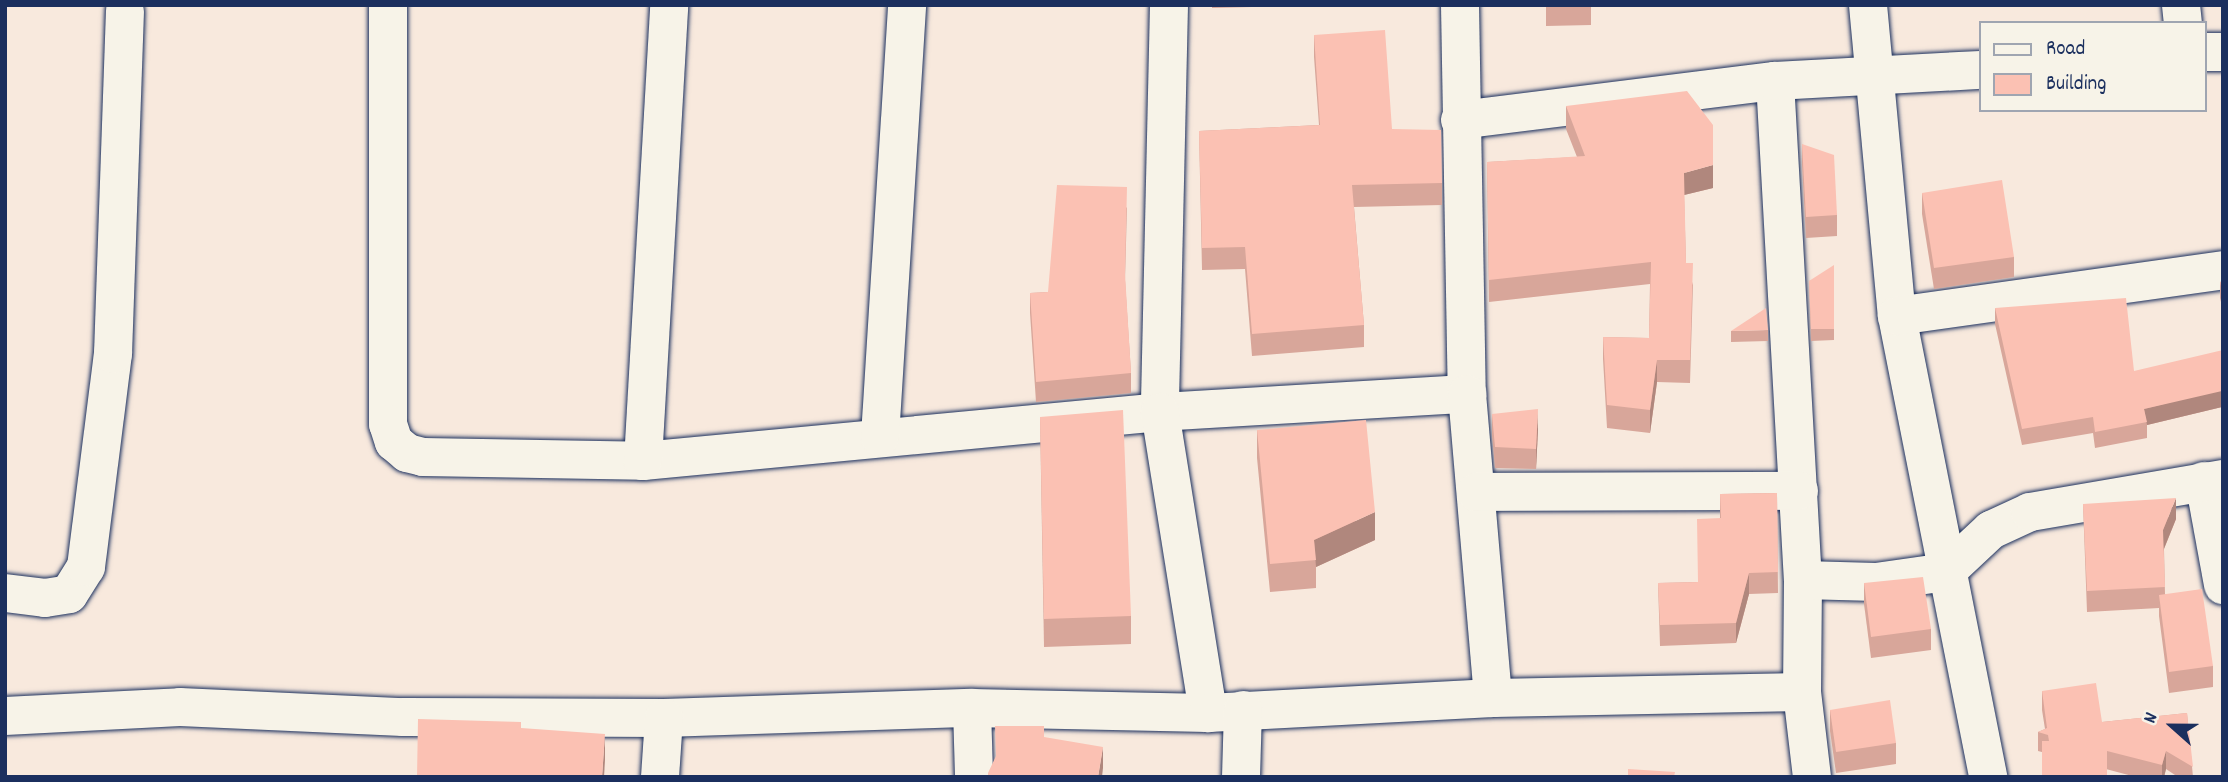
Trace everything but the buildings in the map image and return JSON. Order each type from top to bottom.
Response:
[{"type":"street","points":[[388,5],[387,424],[394,442],[407,453],[422,457],[643,461],[1160,412],[1467,394]]},
{"type":"street","points":[[643,461],[669,5]]},
{"type":"street","points":[[880,437],[907,5]]},
{"type":"street","points":[[1170,5],[1160,412],[1241,777]]},
{"type":"street","points":[[1460,5],[1467,394],[1493,698]]},
{"type":"street","points":[[1868,5],[1897,316],[1988,777]]},
{"type":"street","points":[[5,593],[45,598],[69,594],[86,567],[114,355],[125,11]]},
{"type":"street","points":[[1460,120],[1775,81],[1876,78],[1980,70]]},
{"type":"street","points":[[1775,81],[1803,580],[1802,692],[1812,777]]},
{"type":"street","points":[[1897,316],[2223,270]]},
{"type":"street","points":[[1803,580],[1848,584],[1946,572],[1991,530],[2030,512],[2213,480],[2223,585]]},
{"type":"street","points":[[1476,492],[1799,491]]},
{"type":"street","points":[[5,716],[180,707],[403,717],[664,718],[972,708],[1226,711],[1493,698],[1802,692]]},
{"type":"street","points":[[972,708],[974,777]]},
{"type":"street","points":[[660,777],[664,718]]}]
